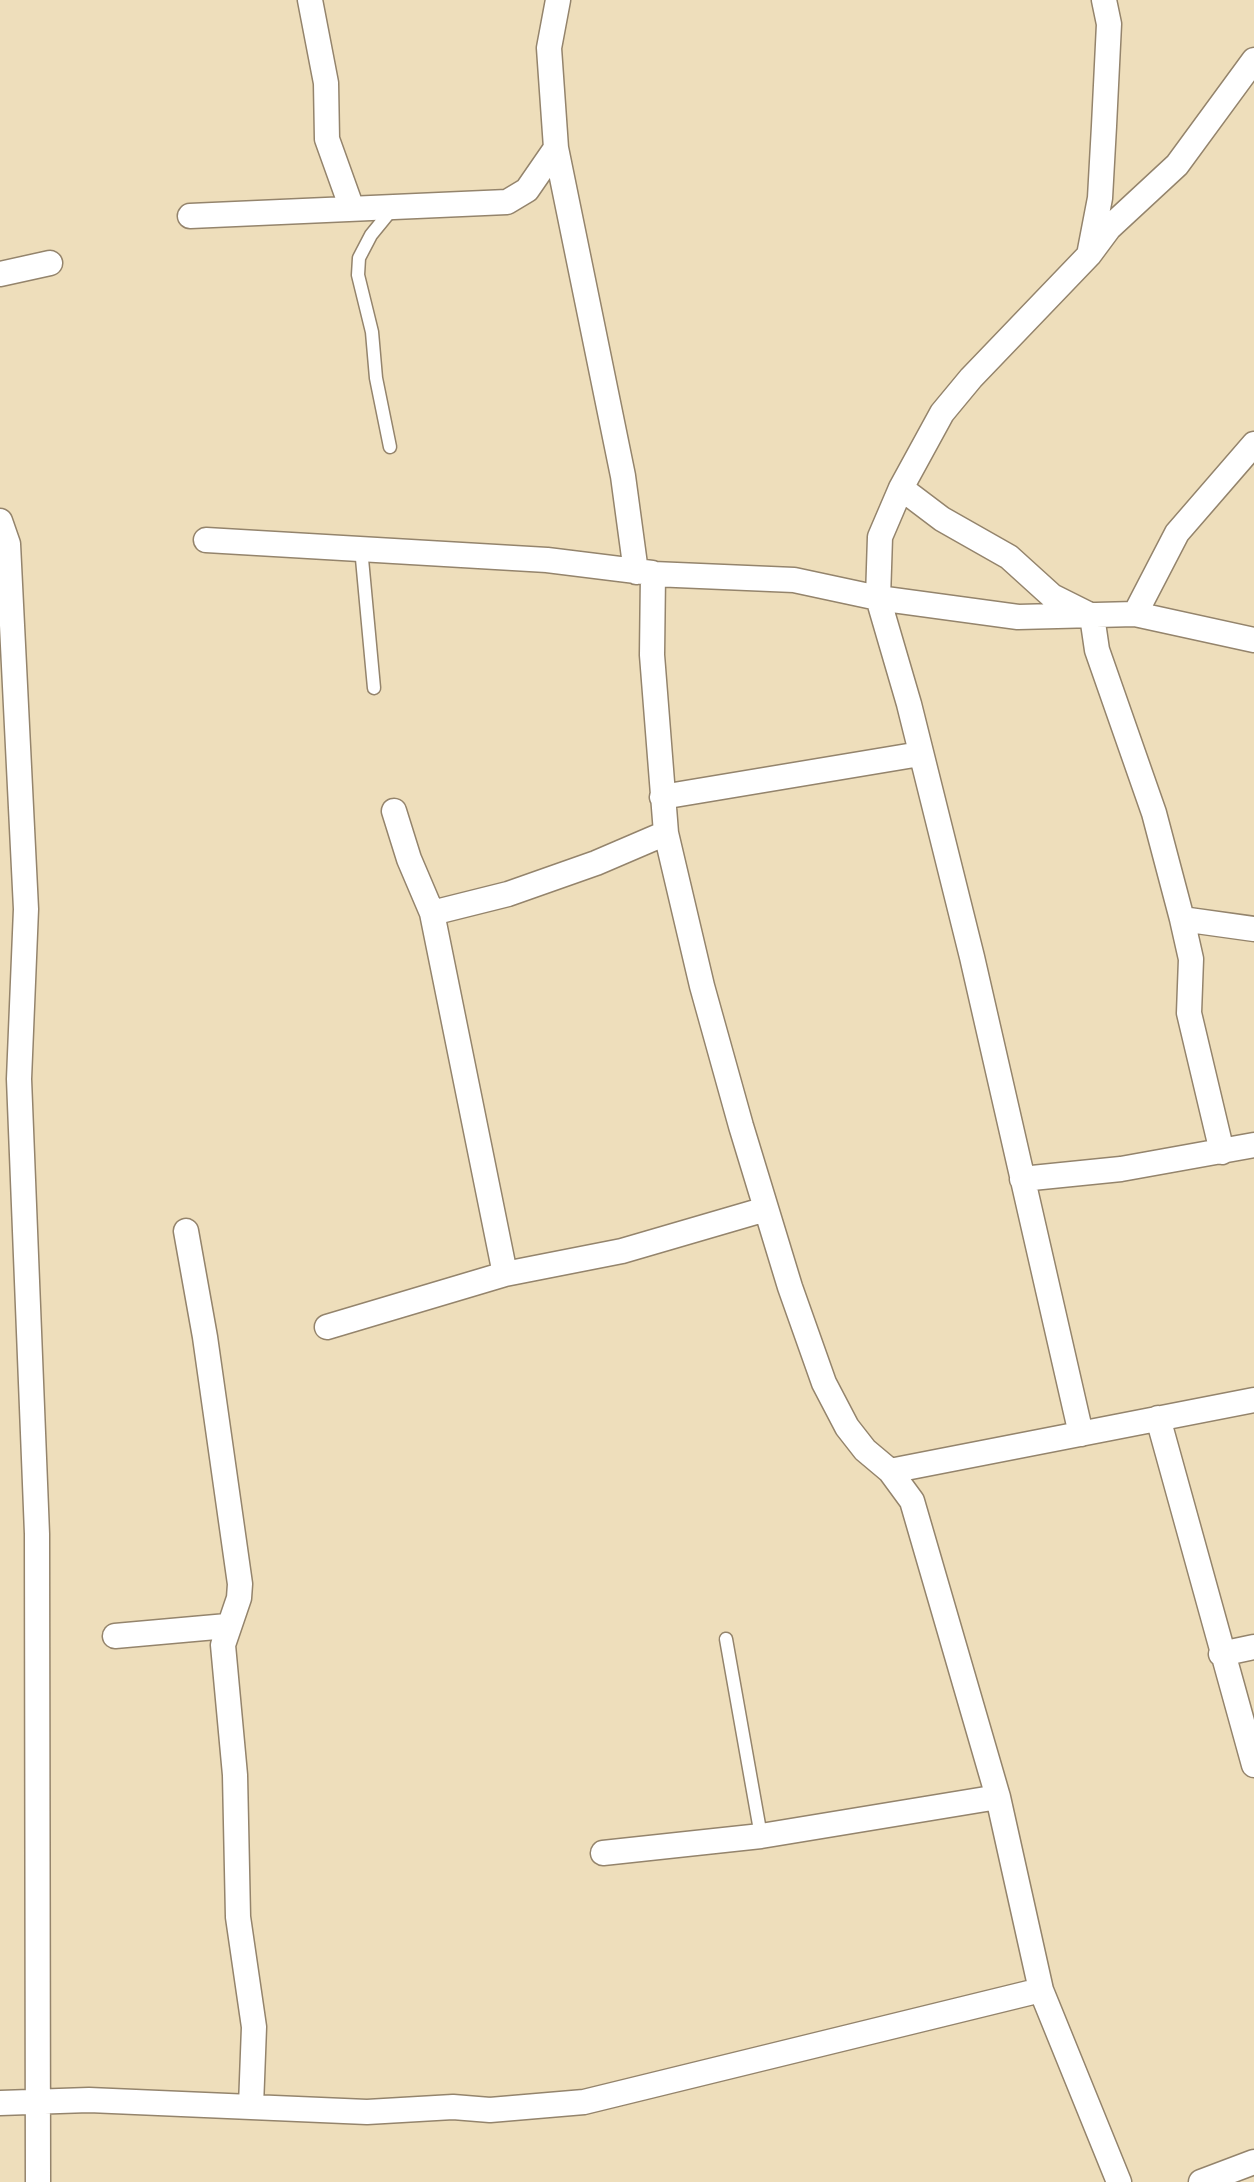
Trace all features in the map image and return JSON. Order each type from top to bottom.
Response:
[{"type":"street","points":[[310,0],[326,83],[327,139],[351,206]]},
{"type":"street","points":[[558,0],[549,48],[556,148],[645,573],[666,833],[702,986],[766,1209],[824,1384],[847,1427],[865,1450],[890,1471],[912,1501],[998,1797],[1041,1990],[1119,2182]]},
{"type":"street","points":[[1089,255],[1100,198],[1109,24],[1104,0]]},
{"type":"street","points":[[1081,1434],[972,957],[878,598],[880,537],[901,488],[949,404],[1089,255],[1110,228],[1177,165],[1254,60]]},
{"type":"street","points":[[190,216],[351,206],[507,202],[527,190],[556,148]]},
{"type":"street","points":[[527,190],[566,198]]},
{"type":"street","points":[[0,274],[50,263]]},
{"type":"street","points":[[1135,614],[1177,533],[1254,444]]},
{"type":"street","points":[[901,488],[942,519],[1009,557],[1052,596],[1092,616]]},
{"type":"street","points":[[0,521],[8,544],[26,909],[19,1079],[37,1534],[38,2182]]},
{"type":"street","points":[[206,540],[361,547],[547,560],[645,573],[794,580],[878,598],[1018,617],[1135,614],[1254,640]]},
{"type":"street","points":[[1092,616],[1097,650],[1154,813],[1182,919],[1191,959],[1189,1013],[1222,1152]]},
{"type":"street","points":[[662,797],[920,754]]},
{"type":"street","points":[[394,811],[409,859],[432,913],[505,1274]]},
{"type":"street","points":[[432,913],[508,894],[596,863],[666,833]]},
{"type":"street","points":[[1182,919],[1253,923]]},
{"type":"street","points":[[1022,1179],[1121,1169],[1254,1144]]},
{"type":"street","points":[[327,1326],[505,1274],[622,1251],[766,1209]]},
{"type":"street","points":[[186,1231],[205,1337],[240,1584],[239,1598],[227,1626],[223,1645],[235,1774],[238,1917],[254,2027],[251,2106]]},
{"type":"street","points":[[890,1471],[1254,1400]]},
{"type":"street","points":[[1158,1418],[1221,1654],[1254,1765]]},
{"type":"street","points":[[115,1636],[227,1626]]},
{"type":"street","points":[[1221,1654],[1254,1647]]},
{"type":"street","points":[[603,1853],[761,1836],[998,1797]]},
{"type":"street","points":[[0,2103],[89,2100],[367,2112],[453,2107],[490,2110],[584,2102],[1041,1990]]},
{"type":"street","points":[[1201,2182],[1254,2162]]},
{"type":"lane","points":[[390,446],[376,378],[372,332],[358,275],[359,258],[371,235],[395,205]]},
{"type":"lane","points":[[361,547],[373,688]]},
{"type":"lane","points":[[726,1639],[761,1836]]}]
